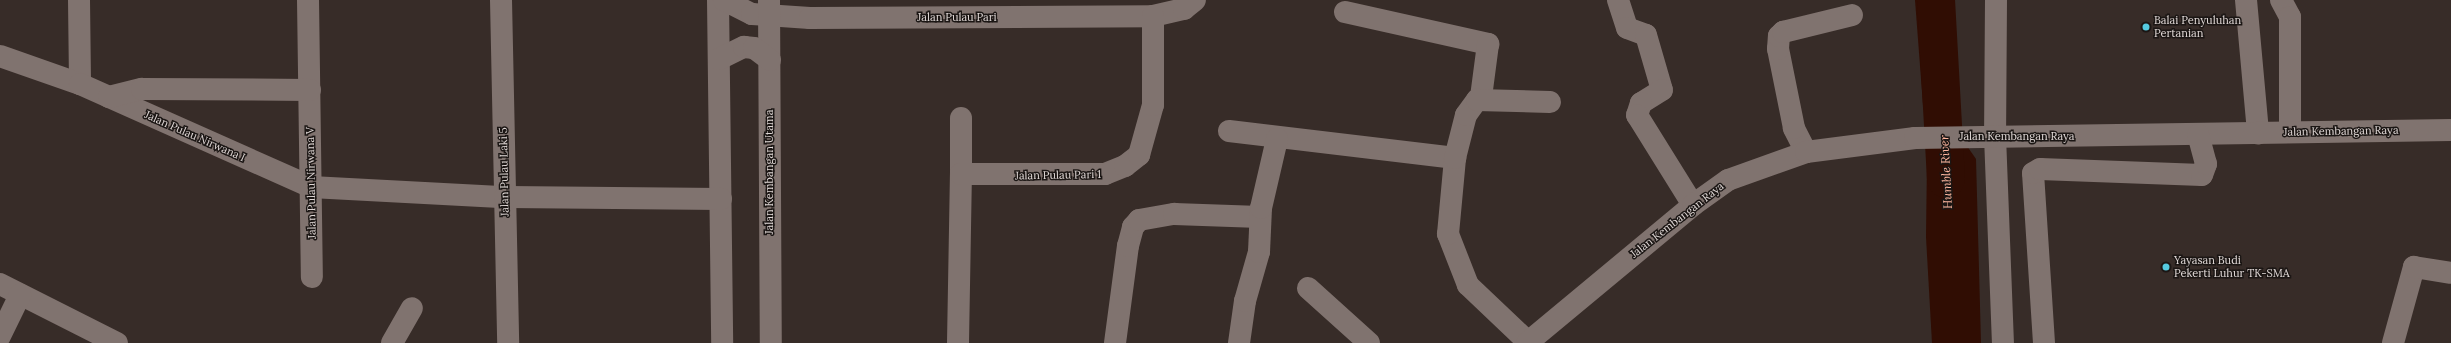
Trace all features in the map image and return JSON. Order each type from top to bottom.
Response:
[{"type":"street","points":[[79,0],[80,84]]},
{"type":"street","name":"Jalan Pulau Nirwana V","points":[[308,0],[312,277]]},
{"type":"street","name":"Jalan Pulau Laki 5","points":[[501,0],[508,343]]},
{"type":"street","points":[[718,0],[720,59],[722,343]]},
{"type":"street","name":"Jalan Pulau Pari","points":[[724,0],[752,14],[769,9],[1153,22],[1194,2]]},
{"type":"street","points":[[1618,0],[1627,28],[1646,35],[1662,90],[1641,103],[1637,115],[1693,204]]},
{"type":"street","points":[[1996,0],[1991,136],[2003,343]]},
{"type":"street","points":[[2246,0],[2258,133]]},
{"type":"street","points":[[2281,0],[2290,18],[2290,132]]},
{"type":"street","name":"Jalan Kembangan Utama","points":[[769,9],[770,343]]},
{"type":"street","points":[[1345,12],[1488,44],[1481,97],[1466,116],[1456,158],[1448,234],[1459,268],[1468,285],[1528,343]]},
{"type":"street","points":[[1806,152],[1794,128],[1778,49],[1779,36],[1782,32],[1852,15]]},
{"type":"street","name":"Jalan Pulau Pari 1","points":[[961,174],[1105,174],[1125,166],[1139,155],[1148,131],[1153,104],[1153,22]]},
{"type":"street","points":[[720,59],[744,47],[754,48],[770,60]]},
{"type":"street","name":"Jalan Pulau Nirwana I","points":[[0,56],[80,84],[311,187]]},
{"type":"street","points":[[109,97],[142,88],[310,90]]},
{"type":"street","points":[[1481,97],[1550,102]]},
{"type":"street","points":[[958,343],[961,118]]},
{"type":"street","name":"Jalan Kembangan Raya","points":[[1528,343],[1693,204],[1728,180],[1806,152],[1915,138],[2198,135],[2451,130]]},
{"type":"street","points":[[1229,131],[1257,133],[1276,139],[1367,145],[1456,158]]},
{"type":"street","points":[[2044,343],[2033,173],[2040,169],[2202,175],[2206,164],[2198,135]]},
{"type":"street","points":[[1239,343],[1245,301],[1259,252],[1260,218],[1276,139]]},
{"type":"street","points":[[311,187],[505,197],[720,199]]},
{"type":"street","points":[[1115,343],[1128,246],[1133,227],[1139,220],[1174,214],[1260,218]]},
{"type":"street","points":[[2393,343],[2414,266],[2451,272]]},
{"type":"street","points":[[0,284],[117,343]]},
{"type":"street","points":[[1308,288],[1369,343]]},
{"type":"street","points":[[0,336],[20,295]]},
{"type":"street","points":[[392,343],[412,308]]},
{"type":"water","points":[[1915,0],[1953,0],[1952,103],[1923,105]]},
{"type":"water","points":[[1967,146],[1976,159],[1981,343],[1932,343],[1926,237],[1927,158],[1933,148]]},
{"type":"waterway","name":"Humble River","points":[[1936,0],[1946,179]]},
{"type":"place","name":"Balai Penyuluhan Pertanian","points":[[2146,27]]},
{"type":"place","name":"Yayasan Budi Pekerti Luhur TK-SMA","points":[[2166,267]]}]
